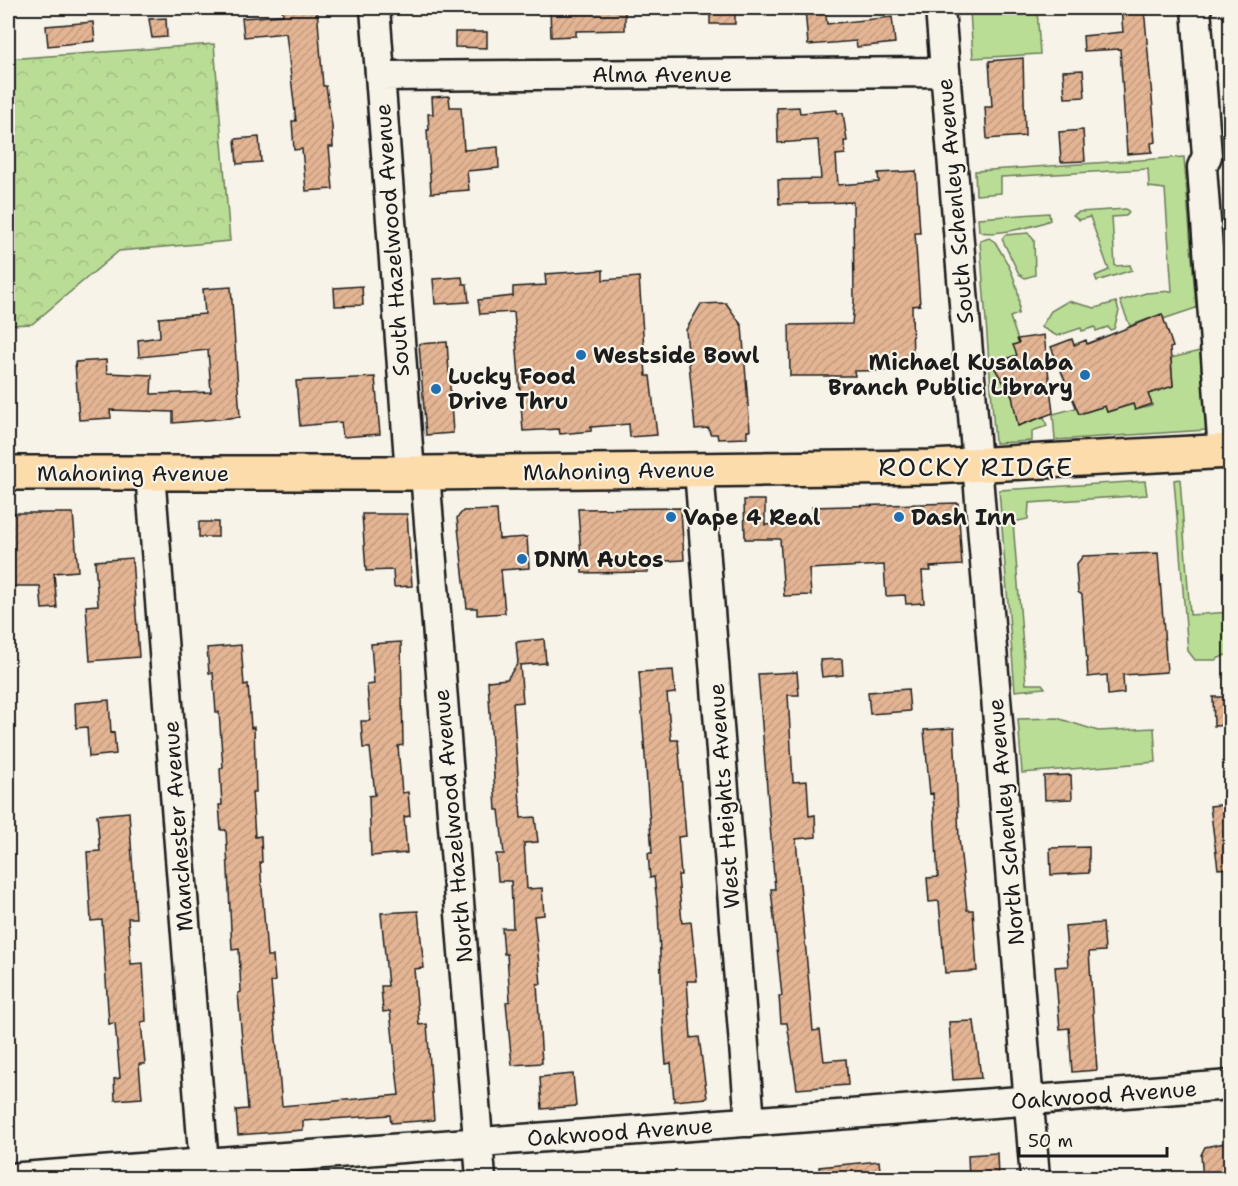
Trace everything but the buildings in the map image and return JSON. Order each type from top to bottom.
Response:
[{"type":"main road","name":"Mahoning Avenue","points":[[8,473],[418,473],[976,466],[1227,452]]},
{"type":"street","name":"South Hazelwood Avenue","points":[[375,8],[418,473]]},
{"type":"street","name":"South Schenley Avenue","points":[[940,8],[976,466]]},
{"type":"street","points":[[1196,8],[1207,156],[1202,167],[1227,452]]},
{"type":"street","name":"Alma Avenue","points":[[380,76],[945,72]]},
{"type":"street","name":"North Schenley Avenue","points":[[976,466],[1035,1179]]},
{"type":"street","name":"West Heights Avenue","points":[[699,470],[750,1122]]},
{"type":"street","name":"Manchester Avenue","points":[[150,473],[205,1171]]},
{"type":"street","name":"North Hazelwood Avenue","points":[[418,473],[481,1179]]},
{"type":"street","name":"Oakwood Avenue","points":[[9,1179],[205,1171],[478,1143],[1230,1085]]},
{"type":"green space","points":[[1037,8],[1040,54],[973,58],[970,11]]},
{"type":"green space","points":[[214,44],[230,241],[119,251],[32,324],[8,325],[8,59]]},
{"type":"green space","points":[[1184,157],[1196,308],[1163,319],[1161,314],[1130,326],[1120,301],[1146,293],[1172,291],[1165,189],[1149,187],[1148,169],[1001,177],[1001,193],[976,195],[975,171]]},
{"type":"green space","points":[[1126,209],[1129,212],[1126,216],[1112,217],[1115,266],[1130,265],[1132,270],[1097,281],[1095,276],[1109,270],[1090,217],[1079,220],[1073,215],[1079,212]]},
{"type":"green space","points":[[1049,213],[1050,220],[1025,228],[994,233],[979,231],[978,218]]},
{"type":"green space","points":[[1028,233],[1034,240],[1035,275],[1025,278],[1019,274],[1002,239],[1005,235]]},
{"type":"green space","points":[[989,238],[1000,250],[1016,286],[1018,314],[1010,317],[1019,343],[1014,345],[1023,353],[992,364],[1014,400],[1018,426],[1044,417],[1047,426],[1032,431],[1032,441],[995,443],[980,241]]},
{"type":"green space","points":[[1068,301],[1095,308],[1116,302],[1119,311],[1114,329],[1110,330],[1108,327],[1096,331],[1095,327],[1082,331],[1081,328],[1057,336],[1041,327],[1051,311]]},
{"type":"green space","points":[[1200,351],[1206,430],[1055,440],[1053,414],[1076,408],[1079,414],[1105,406],[1107,412],[1133,404],[1135,410],[1152,406],[1148,394],[1173,386],[1171,358]]},
{"type":"green space","points":[[1180,479],[1190,615],[1230,612],[1230,653],[1215,660],[1195,660],[1188,651],[1174,480]]},
{"type":"green space","points":[[1145,481],[1147,495],[1029,503],[1028,519],[1013,522],[1026,684],[1042,684],[1045,688],[1015,691],[999,490]]},
{"type":"green space","points":[[1057,718],[1098,731],[1154,728],[1156,762],[1022,773],[1018,719]]},
{"type":"place","name":"Westside Bowl","points":[[581,355]]},
{"type":"place","name":"Michael Kusalaba Branch Public Library","points":[[1085,375]]},
{"type":"place","name":"Lucky Food Drive Thru","points":[[436,389]]},
{"type":"place","name":"Vape 4 Real","points":[[671,517]]},
{"type":"place","name":"Dash Inn","points":[[899,517]]},
{"type":"place","name":"DNM Autos","points":[[522,559]]},
{"type":"district","name":"ROCKY RIDGE","points":[[976,466]]}]
